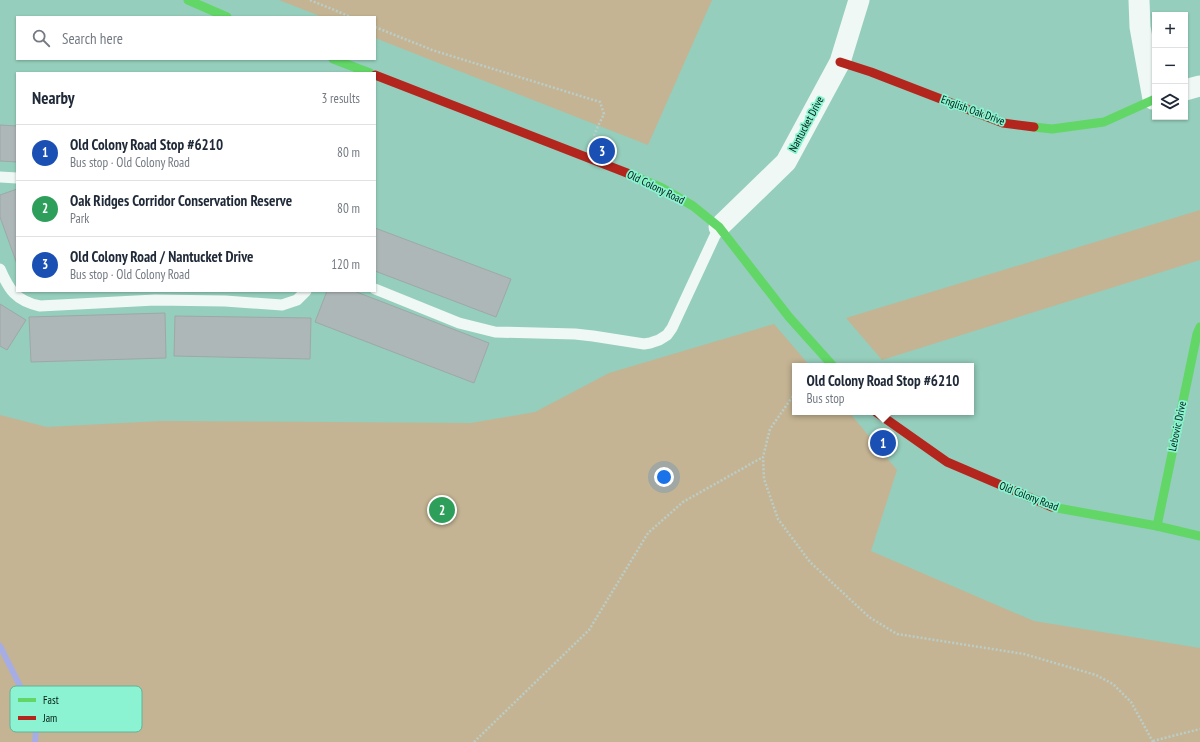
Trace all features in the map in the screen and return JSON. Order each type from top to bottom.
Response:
[{"type":"street","points":[[188,0],[225,16]]},
{"type":"street","name":"Nantucket Drive","points":[[719,226],[786,162],[840,62],[859,0]]},
{"type":"street","points":[[1139,0],[1140,27],[1152,89]]},
{"type":"street","points":[[336,60],[367,72]]},
{"type":"street","name":"English Oak Drive","points":[[840,62],[871,72],[1003,122],[1052,129],[1104,122],[1152,100]]},
{"type":"street","name":"Old Colony Road","points":[[376,75],[636,176],[662,188],[693,206],[719,226],[789,317],[830,363]]},
{"type":"street","points":[[1188,89],[1200,86]]},
{"type":"street","name":"Lebovic Drive","points":[[1157,526],[1197,334],[1200,327]]},
{"type":"street","name":"Old Colony Road","points":[[880,415],[947,462],[1053,507],[1157,526],[1200,536]]},
{"type":"lane","points":[[0,176],[16,178]]},
{"type":"lane","points":[[376,289],[459,323],[482,330],[507,333],[575,334],[629,341],[638,344],[650,343],[664,337],[672,328],[719,226]]},
{"type":"lane","points":[[0,269],[7,284],[15,295],[23,301],[40,306],[155,300],[225,301],[282,305],[297,300],[305,292]]},
{"type":"path","points":[[310,0],[349,16]]},
{"type":"path","points":[[376,27],[432,50],[600,102],[604,114],[586,156]]},
{"type":"path","points":[[792,398],[770,429],[763,456],[764,479],[778,519],[810,562],[869,617],[898,634],[1024,654],[1096,675],[1113,684],[1131,702],[1153,742],[1200,729]]},
{"type":"path","points":[[474,742],[589,630],[648,533],[683,502],[763,456]]},
{"type":"shaded area","points":[[279,0],[712,0],[648,145],[376,38],[376,16],[319,16]]},
{"type":"shaded area","points":[[1200,210],[1200,260],[882,360],[846,318]]},
{"type":"shaded area","points":[[774,324],[807,363],[792,363],[792,415],[851,415],[897,470],[871,551],[1034,621],[1200,648],[1200,742],[0,742],[0,415],[47,427],[161,421],[471,423],[535,412],[609,373]]},
{"type":"building","points":[[0,125],[16,126],[16,162],[0,161]]},
{"type":"building","points":[[16,189],[16,261],[0,217],[0,195]]},
{"type":"building","points":[[376,228],[511,279],[496,317],[376,271]]},
{"type":"building","points":[[327,292],[357,292],[489,343],[474,383],[315,322]]},
{"type":"building","points":[[0,304],[26,320],[7,350],[0,346]]},
{"type":"building","points":[[165,313],[166,358],[31,362],[29,317]]},
{"type":"building","points":[[175,316],[311,318],[310,359],[174,356]]},
{"type":"waterway","points":[[0,646],[20,686]]},
{"type":"waterway","points":[[35,742],[36,732]]},
{"type":"traffic: fast","points":[[188,0],[225,16]]},
{"type":"traffic: fast","points":[[336,60],[367,72]]},
{"type":"traffic: fast","points":[[1034,127],[1052,129],[1104,122],[1152,100]]},
{"type":"traffic: fast","points":[[627,173],[662,188],[693,206],[719,227],[789,317],[830,363]]},
{"type":"traffic: fast","points":[[1157,526],[1197,334],[1200,327]]},
{"type":"traffic: fast","points":[[1052,507],[1157,526],[1200,536]]},
{"type":"traffic: jam","points":[[840,62],[871,72],[1003,123],[1034,127]]},
{"type":"traffic: jam","points":[[376,75],[627,173]]},
{"type":"traffic: jam","points":[[880,415],[947,462],[1052,507]]},
{"type":"place","name":"Old Colony Road / Nantucket Drive","points":[[602,151]]},
{"type":"place","name":"Old Colony Road Stop #6210","points":[[883,443]]},
{"type":"place","name":"Oak Ridges Corridor Conservation Reserve","points":[[442,510]]}]
